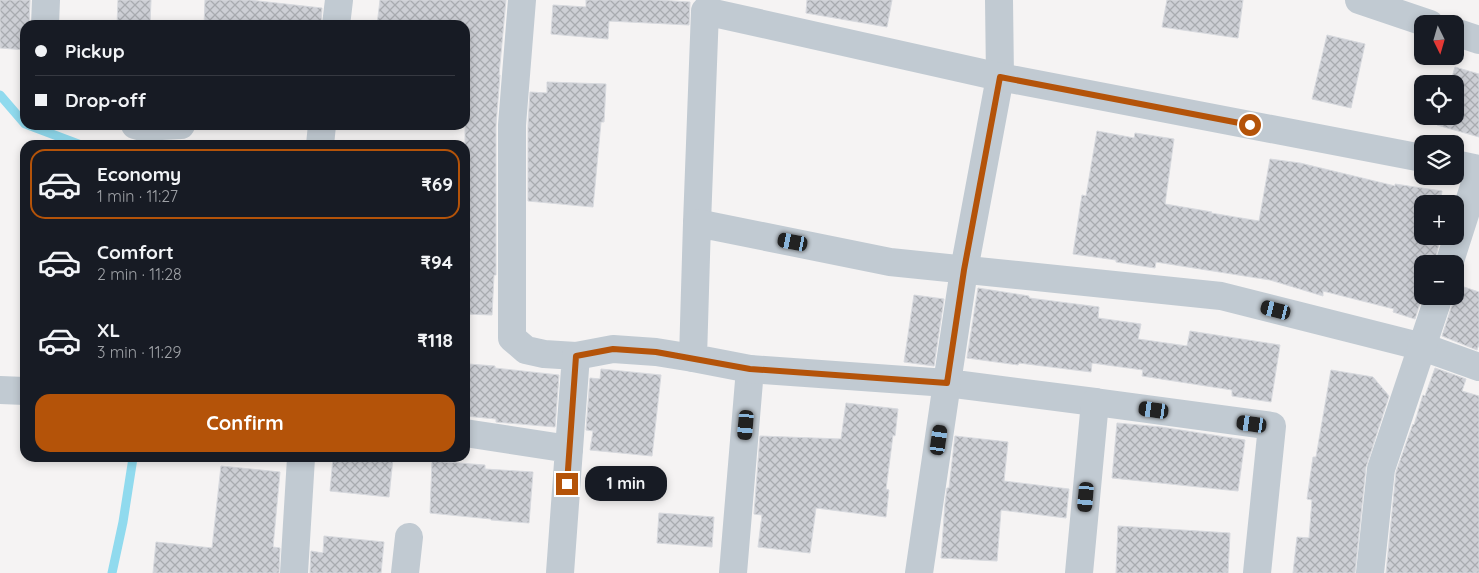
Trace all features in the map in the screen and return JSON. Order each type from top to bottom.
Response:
[{"type":"street","points":[[45,20],[46,0]]},
{"type":"street","points":[[337,20],[339,0]]},
{"type":"street","points":[[522,0],[512,125],[512,338],[526,350],[544,354],[576,356],[613,349],[656,352],[750,369],[947,383],[1272,426],[1257,573]]},
{"type":"street","points":[[919,573],[964,270],[1000,77],[999,0]]},
{"type":"street","points":[[1358,0],[1414,19]]},
{"type":"street","points":[[693,358],[706,6],[1000,77],[1414,156]]},
{"type":"street","points":[[1464,35],[1479,40]]},
{"type":"street","points":[[1452,255],[1479,170],[1464,166]]},
{"type":"street","points":[[697,223],[890,262],[1221,296],[1423,347],[1479,367]]},
{"type":"street","points":[[1370,573],[1381,469],[1436,305]]},
{"type":"street","points":[[560,573],[576,356]]},
{"type":"street","points":[[733,573],[750,369]]},
{"type":"street","points":[[0,390],[20,391]]},
{"type":"street","points":[[1079,573],[1095,402]]},
{"type":"street","points":[[470,434],[569,449]]},
{"type":"street","points":[[294,573],[301,462]]},
{"type":"street","points":[[405,573],[409,537]]},
{"type":"building","points":[[0,0],[30,0],[29,20],[20,20],[20,50],[0,48]]},
{"type":"building","points":[[118,0],[151,0],[150,20],[117,20]]},
{"type":"building","points":[[205,0],[249,0],[322,8],[321,20],[204,20]]},
{"type":"building","points":[[380,0],[506,0],[496,125],[496,275],[494,275],[492,315],[470,314],[470,140],[465,140],[465,130],[470,130],[470,20],[378,20]]},
{"type":"building","points":[[586,0],[690,2],[689,25],[609,21],[608,39],[551,34],[553,5],[586,7]]},
{"type":"building","points":[[807,0],[892,0],[887,27],[806,13]]},
{"type":"building","points":[[1167,0],[1243,0],[1238,38],[1162,27]]},
{"type":"building","points":[[1327,35],[1365,44],[1351,108],[1312,99]]},
{"type":"building","points":[[1455,67],[1479,74],[1479,137],[1437,125],[1464,125],[1464,75],[1453,75]]},
{"type":"building","points":[[547,82],[606,84],[604,122],[601,122],[593,207],[528,201],[530,92],[547,93]]},
{"type":"building","points":[[1097,131],[1134,138],[1135,133],[1174,139],[1165,204],[1259,221],[1270,159],[1300,163],[1395,186],[1395,184],[1442,191],[1441,195],[1414,195],[1414,245],[1439,245],[1436,255],[1414,255],[1414,305],[1419,305],[1415,319],[1393,312],[1394,309],[1323,291],[1323,296],[1270,280],[1156,262],[1155,268],[1073,254],[1082,195],[1086,196]]},
{"type":"building","points":[[1464,287],[1479,292],[1479,344],[1477,350],[1442,336],[1452,305],[1464,305]]},
{"type":"building","points":[[978,288],[1029,296],[1029,298],[1099,307],[1098,318],[1141,324],[1138,339],[1187,346],[1190,331],[1280,345],[1271,402],[1232,396],[1232,390],[1142,376],[1143,370],[1092,363],[1091,372],[967,358]]},
{"type":"building","points":[[914,295],[944,299],[934,366],[904,362]]},
{"type":"building","points":[[470,364],[559,375],[555,427],[496,422],[496,419],[470,416]]},
{"type":"building","points":[[1435,368],[1466,379],[1462,391],[1479,396],[1479,573],[1386,573],[1396,472],[1423,395],[1425,396]]},
{"type":"building","points":[[601,369],[661,375],[652,456],[590,450],[593,431],[586,430],[590,378],[600,379]]},
{"type":"building","points":[[1331,370],[1373,377],[1389,396],[1366,467],[1355,573],[1293,573],[1297,537],[1309,538],[1312,500],[1307,499],[1313,457],[1316,457]]},
{"type":"building","points":[[846,403],[898,409],[886,489],[889,490],[886,517],[816,508],[810,553],[758,547],[762,515],[754,514],[760,436],[841,439]]},
{"type":"building","points":[[1117,423],[1161,427],[1245,440],[1238,491],[1112,478]]},
{"type":"building","points":[[955,436],[1008,442],[1004,481],[1069,489],[1066,518],[1001,510],[997,561],[941,558],[945,504],[947,488],[949,488]]},
{"type":"building","points":[[333,462],[393,462],[389,497],[330,491]]},
{"type":"building","points":[[432,462],[485,465],[485,469],[533,472],[529,523],[430,513]]},
{"type":"building","points":[[221,466],[280,472],[273,547],[280,548],[279,573],[153,573],[156,542],[212,548]]},
{"type":"building","points":[[659,513],[714,517],[712,547],[657,543]]},
{"type":"building","points":[[1118,526],[1230,533],[1228,573],[1116,573]]},
{"type":"building","points":[[324,536],[384,542],[381,573],[310,573],[311,551],[323,553]]},
{"type":"waterway","points":[[0,95],[20,118]]},
{"type":"waterway","points":[[41,130],[68,140]]},
{"type":"waterway","points":[[112,573],[123,522],[132,462]]},
{"type":"route","points":[[567,484],[576,356],[613,349],[656,352],[750,369],[947,383],[964,270],[1000,77],[1250,125]]}]
